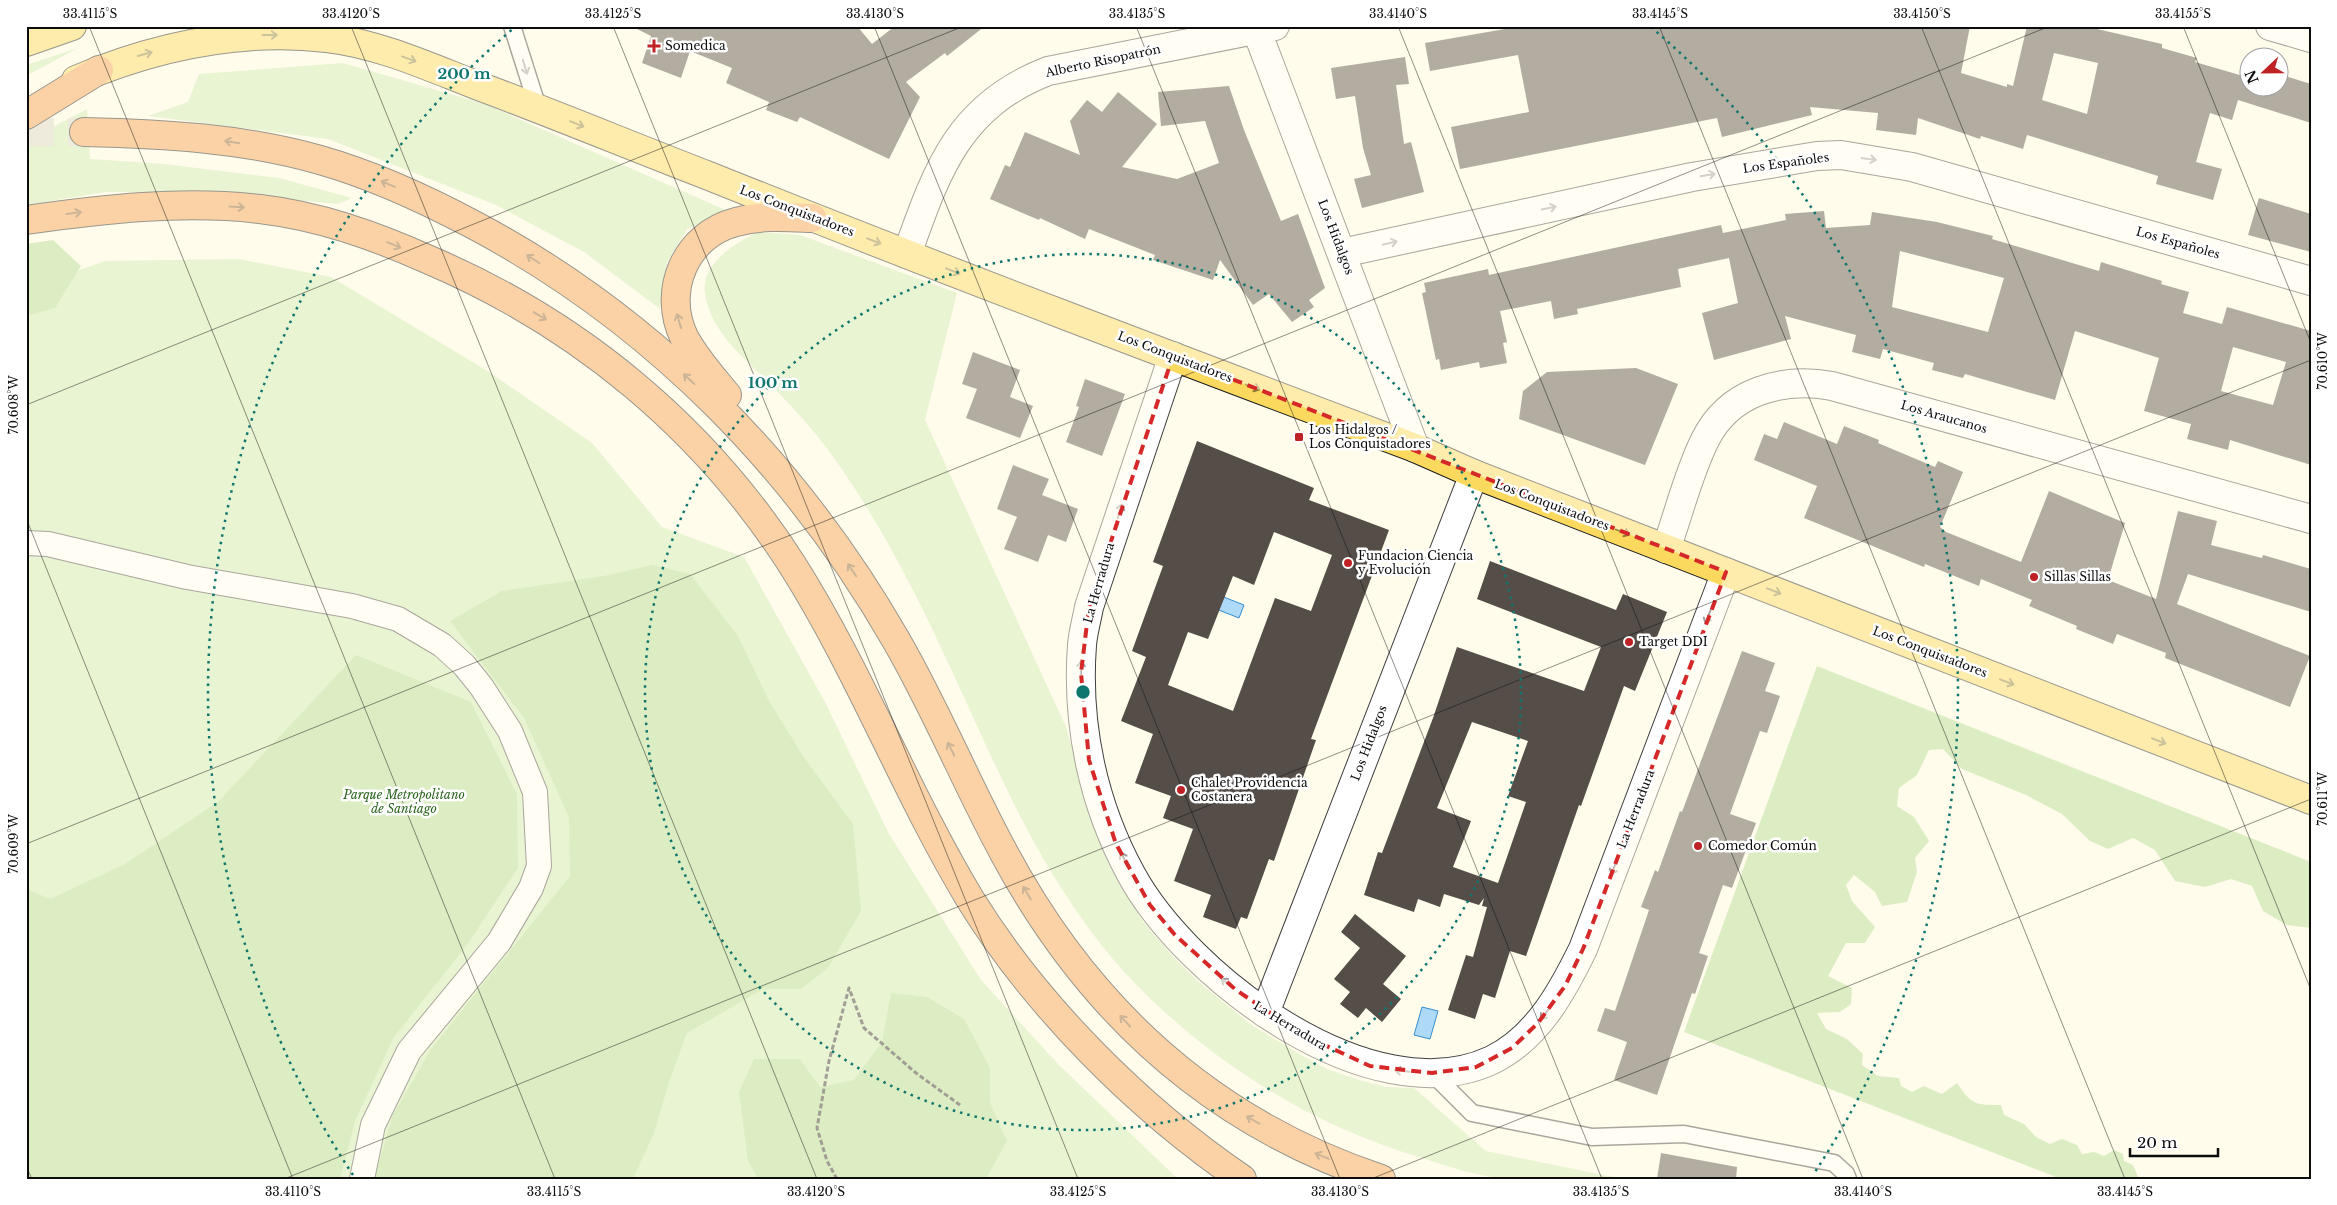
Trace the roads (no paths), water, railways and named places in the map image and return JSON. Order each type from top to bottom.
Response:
[{"type":"highway","points":[[26,115],[99,70]]},
{"type":"highway","points":[[84,132],[172,134],[212,139],[295,154],[340,166],[376,179],[456,215],[555,272],[639,334],[732,418],[795,490],[825,530],[879,611],[918,683],[1004,854],[1060,943],[1092,985],[1168,1063],[1210,1095],[1295,1145],[1381,1179]]},
{"type":"highway","points":[[26,220],[116,208],[160,207],[243,208],[314,218],[362,232],[470,278],[556,326],[605,360],[647,394],[695,440],[730,480],[771,532],[832,634],[962,884],[1002,946],[1022,972],[1079,1038],[1136,1096],[1205,1153],[1242,1179]]},
{"type":"highway","points":[[795,490],[768,447],[690,348],[679,322],[676,308],[676,291],[678,275],[686,259],[696,245],[721,227],[735,222],[762,217],[812,218]]},
{"type":"main road","points":[[26,42],[72,26]]},
{"type":"main road","name":"Los Conquistadores","points":[[26,101],[99,70],[160,50],[232,32],[293,35],[363,43],[538,108],[812,218],[1416,448],[1474,474],[2311,800]]},
{"type":"street","points":[[2270,26],[2311,38]]},
{"type":"street","name":"Los Hidalgos","points":[[1263,27],[1342,254],[1416,448]]},
{"type":"street","name":"Alberto Risopatrón","points":[[907,254],[931,189],[952,146],[978,115],[1002,94],[1025,80],[1048,72],[1263,27]]},
{"type":"street","name":"Los Españoles","points":[[1342,254],[1692,177],[1817,156],[1842,155],[1912,167],[2311,281]]},
{"type":"street","name":"La Herradura","points":[[1173,356],[1089,606],[1082,642],[1081,673],[1083,726],[1089,760],[1098,797],[1116,844],[1150,905],[1175,935],[1206,964],[1265,1013],[1338,1054],[1370,1066],[1432,1073],[1476,1066],[1493,1060],[1512,1048],[1538,1023],[1565,986],[1583,948],[1726,572]]},
{"type":"street","name":"Los Araucanos","points":[[1666,549],[1698,455],[1716,423],[1745,398],[1778,384],[1796,382],[1832,386],[2311,519]]},
{"type":"street","name":"Los Hidalgos","points":[[1265,1013],[1474,474]]},
{"type":"street","points":[[26,543],[48,544],[187,577],[352,606],[398,619],[442,645],[464,665],[482,686],[510,732],[535,792],[539,866],[530,888],[499,942],[409,1051],[373,1125],[362,1179]]},
{"type":"lane","points":[[512,26],[538,108]]},
{"type":"lane","points":[[1432,1073],[1472,1113],[1592,1137],[1684,1134],[1834,1163],[1846,1174],[1848,1179]]},
{"type":"water","points":[[1216,594],[1244,605],[1239,618],[1211,607]]},
{"type":"water","points":[[1422,1007],[1438,1011],[1430,1039],[1414,1035]]},
{"type":"tunnel","points":[[26,132],[84,132]]},
{"type":"place","name":"Somedica","points":[[654,46]]},
{"type":"place","name":"Los Hidalgos / Los Conquistadores","points":[[1299,437]]},
{"type":"place","name":"Fundacion Ciencia y Evolución","points":[[1348,563]]},
{"type":"place","name":"Sillas Sillas","points":[[2034,577]]},
{"type":"place","name":"Target DDI","points":[[1629,642]]},
{"type":"place","name":"Chalet Providencia Costanera","points":[[1181,790]]},
{"type":"place","name":"Comedor Común","points":[[1698,846]]},
{"type":"park label","name":"Parque Metropolitano de Santiago","points":[[404,802]]}]
